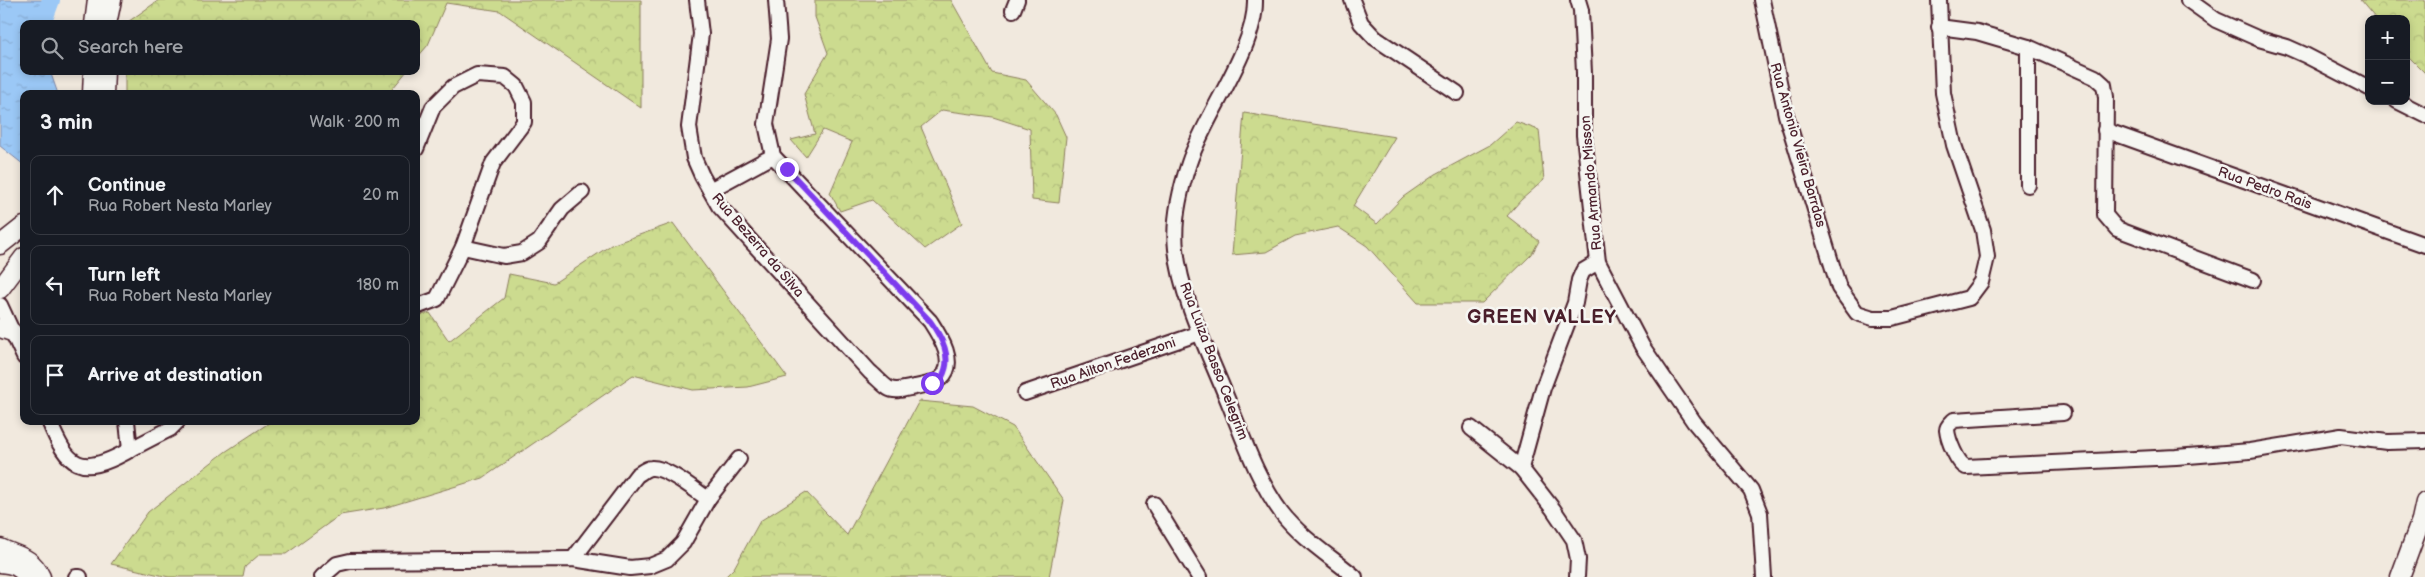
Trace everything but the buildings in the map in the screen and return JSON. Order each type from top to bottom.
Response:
[{"type":"main road","points":[[94,20],[97,0]]},
{"type":"main road","points":[[108,20],[112,0]]},
{"type":"main road","points":[[92,90],[93,75]]},
{"type":"main road","points":[[104,90],[105,75]]},
{"type":"main road","points":[[10,243],[20,231]]},
{"type":"main road","points":[[1,285],[20,262]]},
{"type":"main road","points":[[2400,577],[2421,520],[2425,502]]},
{"type":"main road","points":[[0,548],[18,554],[28,560],[37,568],[41,577]]},
{"type":"main road","points":[[0,563],[16,566],[24,572],[26,577]]},
{"type":"street","name":"Rua Bezerra da Silva","points":[[696,0],[701,34],[689,126],[694,158],[719,206],[870,372],[888,389],[900,390],[932,383],[942,377],[947,363],[940,336],[930,321],[773,156]]},
{"type":"street","points":[[710,190],[773,156],[766,124],[778,39],[776,0]]},
{"type":"street","name":"Rua Luiza Basso Celegrim","points":[[1255,0],[1253,28],[1199,138],[1189,164],[1179,208],[1176,239],[1179,271],[1200,333],[1251,456],[1272,498],[1302,535],[1355,577]]},
{"type":"street","points":[[1352,0],[1361,23],[1375,38],[1457,93]]},
{"type":"street","name":"Rua Armando Misson","points":[[1520,468],[1543,388],[1575,303],[1578,280],[1583,271],[1598,262],[1584,135],[1584,73],[1581,10],[1578,0]]},
{"type":"street","name":"Rua Antonio Vieira Barrdas","points":[[1762,0],[1786,115],[1839,288],[1858,313],[1873,318],[1892,318],[1969,298],[1981,282],[1986,257],[1983,230],[1950,128],[1943,93],[1939,27]]},
{"type":"street","points":[[1939,0],[1939,27],[1977,32],[2028,47],[2095,77],[2104,85],[2104,215],[2117,229],[2253,280]]},
{"type":"street","points":[[2188,0],[2216,20],[2259,39],[2287,46],[2365,86]]},
{"type":"street","points":[[2028,47],[2028,185]]},
{"type":"street","points":[[420,138],[432,107],[453,87],[478,75],[505,77],[516,86],[524,102],[524,122],[493,163],[463,247],[437,299],[420,305]]},
{"type":"street","points":[[2405,105],[2425,115]]},
{"type":"street","name":"Rua Pedro Rais","points":[[2105,130],[2425,246]]},
{"type":"street","points":[[463,247],[504,256],[522,253],[539,242],[562,209],[582,192]]},
{"type":"street","points":[[1598,262],[1642,346],[1694,422],[1751,490],[1760,513],[1764,577]]},
{"type":"street","points":[[0,305],[6,330],[20,352]]},
{"type":"street","name":"Rua Ailton Federzoni","points":[[1025,394],[1200,333]]},
{"type":"street","points":[[2063,413],[1954,420],[1947,430],[1957,461],[1966,467],[2176,457],[2250,451],[2341,436],[2387,442],[2425,441]]},
{"type":"street","points":[[51,425],[58,443],[70,459],[84,466],[97,466],[130,450],[173,425]]},
{"type":"street","points":[[127,425],[130,450]]},
{"type":"street","points":[[1471,428],[1520,468],[1574,540],[1578,559],[1577,577]]},
{"type":"street","points":[[322,577],[337,564],[350,561],[573,559],[630,568],[650,566],[667,559],[683,543],[708,499],[739,459]]},
{"type":"street","points":[[573,559],[637,476],[649,468],[666,472],[708,499]]},
{"type":"street","points":[[1154,504],[1199,577]]},
{"type":"green space","points":[[159,0],[641,0],[641,108],[500,11],[446,3],[428,45],[420,54],[420,20],[131,20]]},
{"type":"green space","points":[[815,0],[951,0],[992,73],[1026,80],[1056,115],[1066,137],[1059,203],[1032,200],[1030,129],[993,117],[942,110],[921,127],[962,223],[925,249],[872,200],[840,211],[830,193],[852,142],[823,130],[806,157],[791,140],[815,134],[804,94],[828,53],[815,17]]},
{"type":"green space","points":[[2360,0],[2425,0],[2425,73],[2410,58],[2410,15],[2373,15]]},
{"type":"green space","points":[[125,75],[404,75],[391,90],[125,90]]},
{"type":"green space","points":[[1244,113],[1395,137],[1353,206],[1377,224],[1403,197],[1436,174],[1490,145],[1516,122],[1539,130],[1544,180],[1521,200],[1507,216],[1539,241],[1532,254],[1482,303],[1418,303],[1367,246],[1338,227],[1295,236],[1266,252],[1232,255]]},
{"type":"green space","points":[[673,223],[787,377],[748,387],[693,390],[633,375],[483,478],[384,508],[340,515],[286,554],[260,554],[245,567],[243,577],[169,577],[111,564],[148,512],[225,452],[266,425],[420,425],[420,315],[430,313],[449,341],[504,298],[509,274],[554,283],[611,245]]},
{"type":"green space","points":[[919,401],[973,406],[1013,427],[1064,500],[1049,577],[725,577],[734,568],[760,521],[806,492],[847,535]]},
{"type":"water","points":[[0,0],[47,0],[47,20],[20,20],[20,75],[51,75],[57,90],[20,90],[20,162],[0,146]]},
{"type":"waterway","points":[[44,20],[51,0]]},
{"type":"district","name":"GREEN VALLEY","points":[[1542,317]]},
{"type":"route","points":[[787,169],[930,321],[940,336],[947,355],[945,372],[942,377],[932,383]]}]
